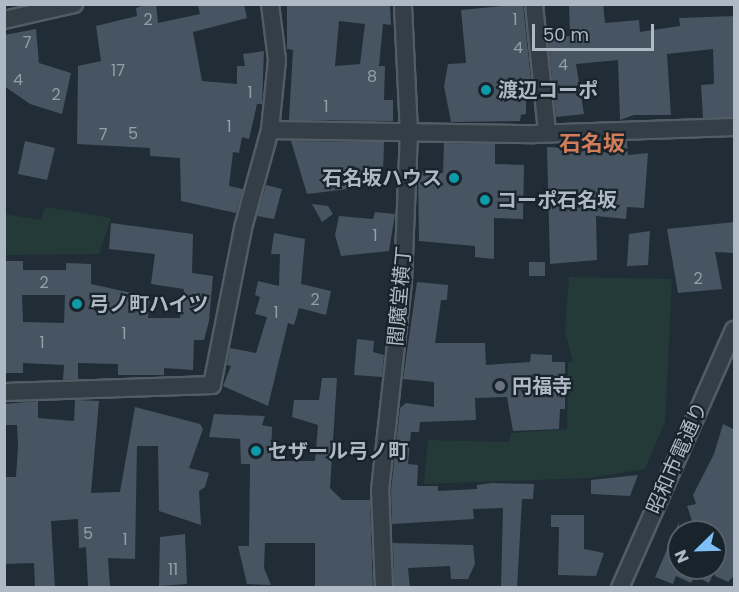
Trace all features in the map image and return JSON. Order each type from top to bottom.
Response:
[{"type":"street","points":[[4,20],[74,4]]},
{"type":"street","points":[[4,392],[212,385],[243,228],[270,130],[277,60],[270,4]]},
{"type":"street","name":"閻魔堂横丁","points":[[384,588],[380,490],[403,281],[409,133],[403,4]]},
{"type":"street","points":[[534,4],[547,132]]},
{"type":"street","points":[[270,130],[409,133],[735,127]]},
{"type":"street","name":"昭和市電通り","points":[[620,588],[735,330]]},
{"type":"green space","points":[[45,207],[111,218],[99,254],[5,255],[5,214],[41,220]]},
{"type":"green space","points":[[569,277],[672,279],[665,422],[645,469],[588,478],[424,484],[428,440],[509,442],[511,433],[567,429],[568,362],[573,362],[565,331]]},
{"type":"building","points":[[156,4],[158,23],[200,14],[198,6],[205,4],[244,4],[247,18],[193,32],[202,81],[237,84],[237,66],[245,66],[243,54],[264,51],[262,104],[257,104],[249,139],[242,137],[239,153],[233,152],[229,186],[243,189],[236,213],[181,201],[180,158],[150,156],[150,148],[77,144],[78,66],[101,61],[96,26],[137,16],[136,8]]},
{"type":"building","points":[[523,4],[532,90],[526,90],[526,114],[521,115],[520,121],[451,122],[444,86],[448,64],[466,63],[461,10]]},
{"type":"building","points":[[569,4],[603,4],[605,23],[639,20],[640,32],[680,26],[679,18],[735,16],[735,117],[703,118],[701,85],[714,84],[713,49],[667,54],[671,115],[634,115],[620,120],[618,60],[576,64],[584,114],[556,117],[548,39],[570,36]]},
{"type":"building","points":[[287,6],[390,6],[391,25],[383,24],[379,66],[385,66],[384,100],[393,100],[393,121],[289,120],[293,50],[287,49]],"holes":[[[339,21],[365,24],[360,64],[335,66]]]},
{"type":"building","points":[[36,29],[39,63],[71,73],[62,114],[30,104],[4,86],[4,35]]},
{"type":"building","points":[[25,141],[55,148],[47,180],[18,174]]},
{"type":"building","points":[[291,141],[384,142],[383,175],[356,174],[357,188],[307,194]]},
{"type":"building","points":[[627,141],[628,155],[648,153],[644,208],[627,207],[626,219],[596,216],[597,260],[550,264],[547,147],[612,151],[611,142]]},
{"type":"building","points":[[444,143],[495,144],[495,164],[524,165],[523,219],[494,218],[494,259],[475,257],[475,246],[419,241],[418,171],[443,173]]},
{"type":"building","points":[[266,185],[282,189],[274,219],[257,216]]},
{"type":"building","points":[[312,204],[328,206],[333,214],[322,222]]},
{"type":"building","points":[[375,212],[395,214],[389,251],[341,256],[335,235],[339,216],[373,219]]},
{"type":"building","points":[[735,222],[734,253],[715,252],[722,289],[678,293],[667,229]]},
{"type":"building","points":[[111,223],[193,234],[192,273],[213,276],[209,321],[204,340],[194,340],[193,370],[164,368],[164,375],[118,375],[118,364],[78,363],[78,379],[63,380],[64,365],[23,363],[23,373],[4,373],[4,261],[23,261],[23,270],[66,270],[66,263],[91,264],[91,284],[150,297],[148,318],[180,318],[184,289],[151,284],[155,254],[109,249]],"holes":[[[22,295],[65,295],[64,323],[23,322]]]},
{"type":"building","points":[[650,231],[648,265],[627,266],[629,234]]},
{"type":"building","points":[[274,233],[305,239],[301,284],[331,291],[326,315],[299,308],[294,325],[288,323],[268,406],[223,386],[231,366],[227,365],[230,348],[256,353],[267,317],[255,314],[260,297],[255,295],[258,281],[279,286],[280,254],[271,254]]},
{"type":"building","points":[[529,262],[545,262],[545,276],[529,276]]},
{"type":"building","points":[[417,282],[448,285],[447,300],[441,300],[435,343],[485,343],[486,365],[530,362],[531,354],[552,355],[552,362],[565,362],[565,409],[560,409],[559,429],[513,431],[507,397],[475,398],[476,420],[420,422],[419,432],[411,432],[408,464],[418,465],[417,486],[438,486],[438,491],[477,489],[477,485],[492,483],[534,484],[533,499],[522,499],[517,588],[501,588],[503,508],[473,509],[474,519],[392,524],[391,490],[400,408],[406,403],[434,407],[434,382],[403,379]]},
{"type":"building","points":[[357,339],[374,341],[373,352],[384,355],[382,377],[354,375]]},
{"type":"building","points":[[322,378],[337,378],[330,488],[342,500],[370,500],[373,588],[315,588],[315,543],[265,543],[264,568],[271,585],[247,584],[238,546],[249,546],[250,464],[241,464],[240,439],[209,437],[214,414],[265,416],[262,425],[272,427],[271,461],[315,461],[318,425],[292,417],[294,400],[319,400]]},
{"type":"building","points":[[75,400],[99,401],[91,493],[120,492],[135,407],[200,424],[203,429],[189,468],[209,473],[205,487],[199,491],[201,525],[159,511],[158,446],[137,446],[135,559],[108,558],[110,586],[88,586],[86,547],[79,548],[78,519],[51,521],[55,588],[35,588],[34,563],[4,564],[4,477],[16,477],[18,446],[17,425],[4,425],[4,404],[38,401],[38,418],[74,421]]},
{"type":"building","points":[[723,424],[735,430],[735,575],[728,582],[724,580],[727,580],[727,520],[692,520],[687,506],[696,504],[693,495],[714,454]]},
{"type":"building","points":[[638,475],[630,496],[591,494],[591,480]]},
{"type":"building","points":[[551,515],[584,515],[584,549],[604,553],[596,576],[558,575],[559,527],[551,527]]},
{"type":"building","points":[[185,534],[187,584],[159,586],[160,537]]},
{"type":"building","points":[[393,543],[473,545],[475,564],[468,579],[451,579],[450,566],[408,568],[410,588],[394,588]]},
{"type":"building","points":[[667,550],[667,580],[674,580],[673,584],[655,577]]},
{"type":"place","name":"渡辺コーポ","points":[[486,90]]},
{"type":"place","name":"石名坂ハウス","points":[[454,178]]},
{"type":"place","name":"コーポ石名坂","points":[[485,200]]},
{"type":"place","name":"弓ノ町ハイツ","points":[[77,304]]},
{"type":"place","name":"円福寺","points":[[500,386]]},
{"type":"place","name":"セザール弓ノ町","points":[[256,451]]},
{"type":"district","name":"石名坂","points":[[592,144]]}]
